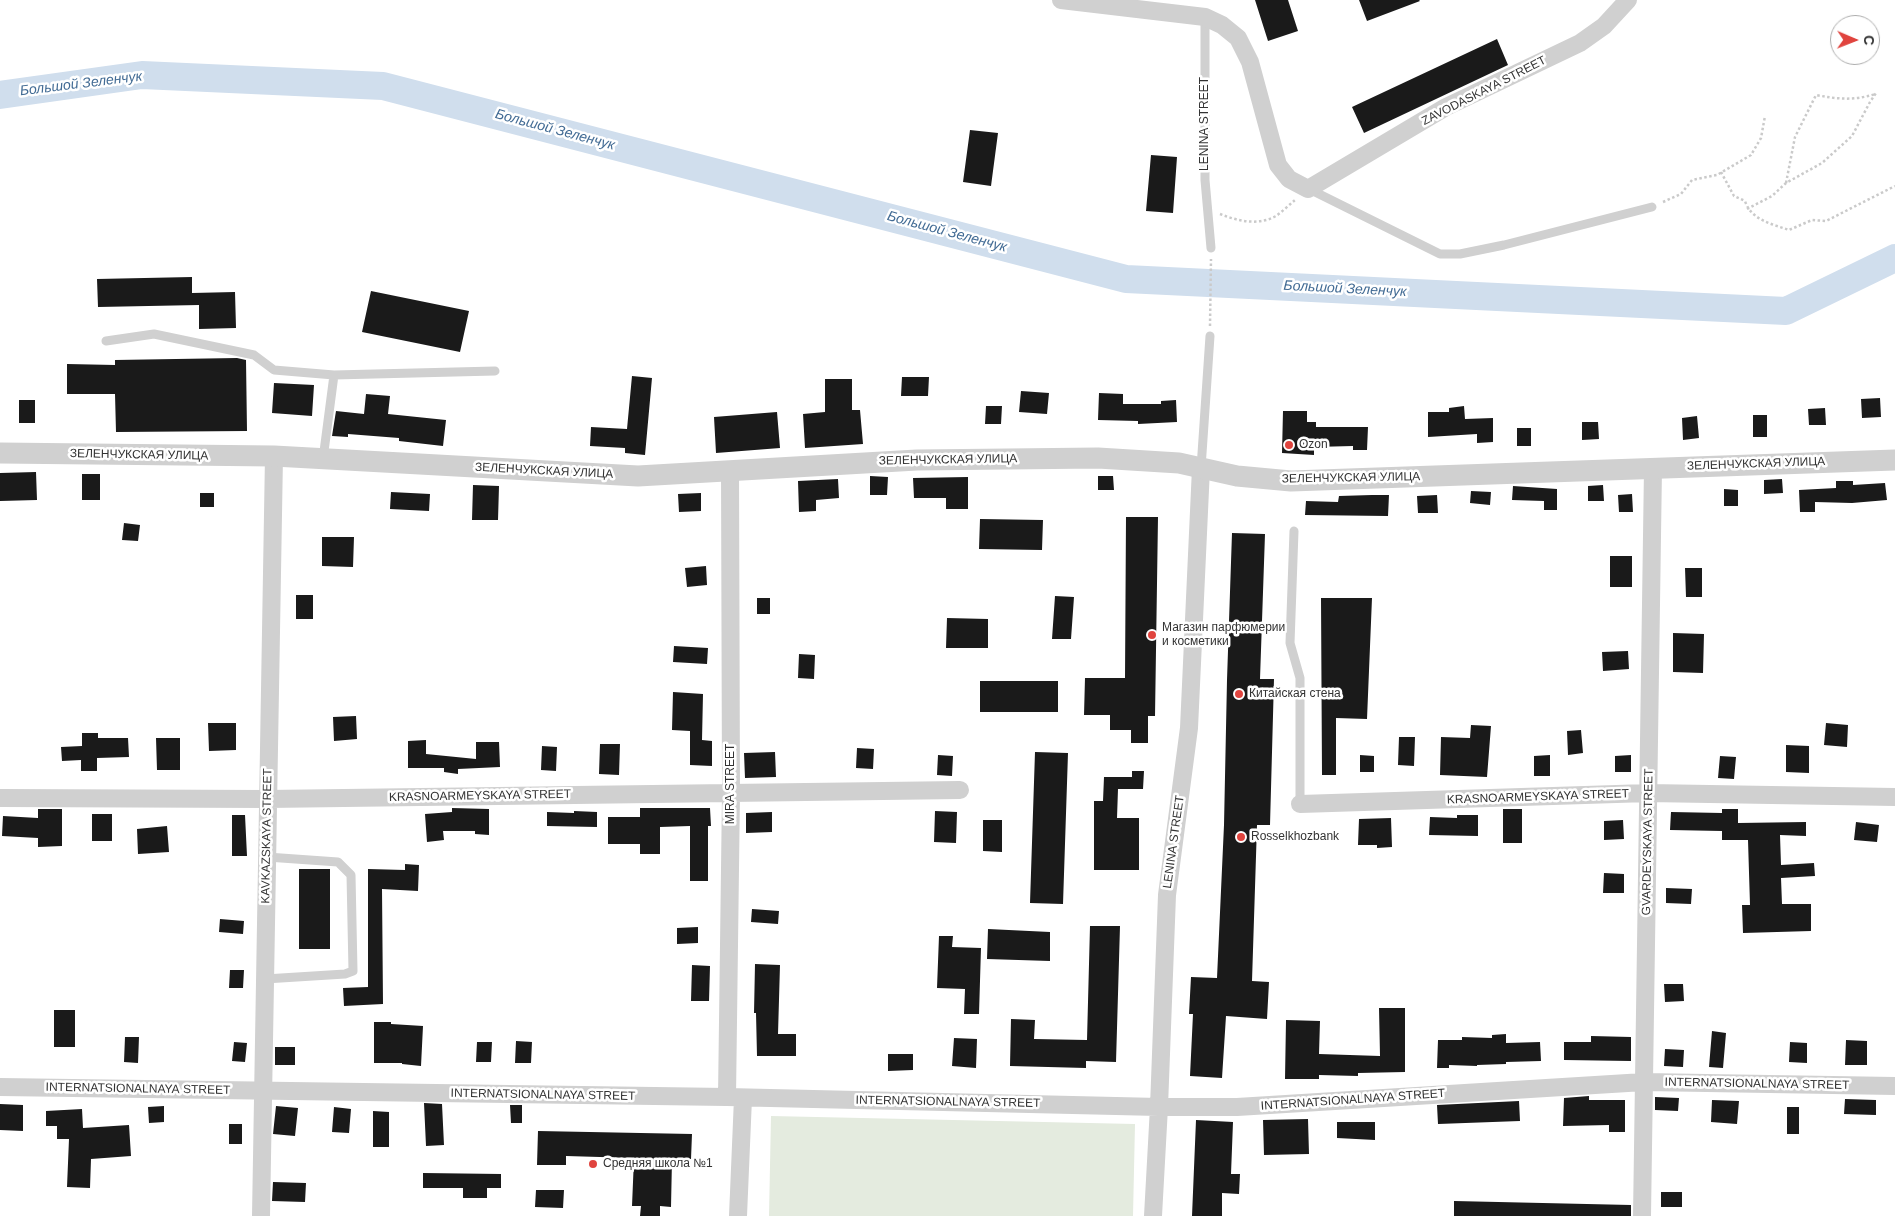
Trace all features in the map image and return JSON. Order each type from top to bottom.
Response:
[{"type":"street","points":[[1061,0],[1204,9],[1238,38],[1250,62],[1278,165],[1289,179],[1308,189]]},
{"type":"street","name":"ZAVODASKAYA STREET","points":[[1308,189],[1446,107],[1580,43],[1604,26],[1628,0]]},
{"type":"street","name":"ЗЕЛЕНЧУКСКАЯ УЛИЦА","points":[[0,453],[274,456],[638,476],[917,460],[1098,458],[1179,463],[1237,476],[1291,481],[1895,460]]},
{"type":"street","name":"KAVKAZSKAYA STREET","points":[[261,1216],[274,456]]},
{"type":"street","name":"LENINA STREET","points":[[1153,1216],[1167,895],[1189,728],[1201,468]]},
{"type":"street","name":"GVARDEYSKAYA STREET","points":[[1642,1216],[1653,468]]},
{"type":"street","name":"MIRA STREET","points":[[730,470],[731,793],[738,1216]]},
{"type":"street","name":"KRASNOARMEYSKAYA STREET","points":[[0,798],[267,799],[960,790]]},
{"type":"street","name":"KRASNOARMEYSKAYA STREET","points":[[1300,804],[1648,793],[1895,797]]},
{"type":"street","name":"INTERNATSIONALNAYA STREET","points":[[0,1087],[1237,1107],[1644,1082],[1895,1086]]},
{"type":"lane","name":"LENINA STREET","points":[[1204,9],[1205,180],[1211,248]]},
{"type":"lane","points":[[1308,189],[1440,254],[1460,254],[1504,245],[1652,207]]},
{"type":"lane","points":[[106,341],[154,334],[254,355],[274,370],[334,375],[495,371]]},
{"type":"lane","points":[[1201,468],[1210,336]]},
{"type":"lane","points":[[323,459],[334,375]]},
{"type":"lane","points":[[1294,531],[1290,643],[1300,678],[1300,804]]},
{"type":"lane","points":[[265,979],[345,974],[353,971],[351,875],[338,862],[266,857]]},
{"type":"path","points":[[1747,209],[1772,196],[1786,183],[1822,163],[1852,136],[1876,93],[1861,99],[1842,100],[1816,95],[1795,137],[1786,183]]},
{"type":"path","points":[[1652,207],[1681,194],[1692,180],[1717,175],[1752,155],[1761,138],[1765,116]]},
{"type":"path","points":[[1721,172],[1734,196],[1745,201],[1747,209],[1764,222],[1789,230],[1812,220],[1826,221],[1895,186]]},
{"type":"path","points":[[1207,209],[1238,221],[1260,221],[1276,216],[1308,189]]},
{"type":"path","points":[[1210,336],[1211,248]]},
{"type":"shaded area","points":[[771,1116],[1135,1124],[1133,1216],[769,1216]]},
{"type":"building","points":[[1255,0],[1288,0],[1298,31],[1268,41]]},
{"type":"building","points":[[1359,0],[1419,0],[1420,1],[1367,21]]},
{"type":"building","points":[[1497,39],[1508,65],[1364,133],[1352,107]]},
{"type":"building","points":[[970,130],[998,133],[991,186],[963,182]]},
{"type":"building","points":[[1151,155],[1177,157],[1173,213],[1146,211]]},
{"type":"building","points":[[192,277],[192,293],[235,292],[236,328],[199,329],[199,305],[98,307],[97,279]]},
{"type":"building","points":[[371,291],[469,311],[460,352],[362,332]]},
{"type":"building","points":[[237,358],[246,360],[247,431],[116,432],[115,394],[67,394],[67,364],[115,365],[115,360]]},
{"type":"building","points":[[632,376],[652,378],[645,455],[625,453],[625,448],[590,446],[591,427],[627,429]]},
{"type":"building","points":[[902,377],[929,377],[928,396],[901,396]]},
{"type":"building","points":[[825,379],[852,379],[852,410],[860,410],[863,444],[805,448],[803,414],[825,412]]},
{"type":"building","points":[[274,383],[314,385],[312,416],[272,413]]},
{"type":"building","points":[[1021,391],[1049,393],[1047,414],[1019,412]]},
{"type":"building","points":[[1099,393],[1123,394],[1123,404],[1161,404],[1161,401],[1176,400],[1177,422],[1138,424],[1138,421],[1098,420]]},
{"type":"building","points":[[366,394],[390,396],[388,414],[446,420],[443,446],[399,441],[399,438],[348,434],[348,437],[332,436],[336,411],[364,414]]},
{"type":"building","points":[[1880,398],[1881,417],[1862,418],[1861,399]]},
{"type":"building","points":[[19,400],[35,400],[35,423],[19,423]]},
{"type":"building","points":[[986,406],[1002,406],[1001,424],[985,424]]},
{"type":"building","points":[[1464,406],[1465,419],[1493,418],[1493,442],[1477,443],[1477,434],[1428,437],[1428,412],[1449,412],[1449,408]]},
{"type":"building","points":[[1825,408],[1826,425],[1809,425],[1808,409]]},
{"type":"building","points":[[1283,411],[1307,411],[1307,422],[1316,422],[1316,427],[1368,427],[1367,450],[1353,450],[1353,446],[1314,447],[1314,455],[1282,453]]},
{"type":"building","points":[[777,412],[780,448],[716,453],[714,417]]},
{"type":"building","points":[[1753,415],[1767,415],[1767,437],[1753,437]]},
{"type":"building","points":[[1697,416],[1699,438],[1683,440],[1682,418]]},
{"type":"building","points":[[1582,422],[1598,422],[1599,439],[1582,440]]},
{"type":"building","points":[[1517,428],[1531,428],[1531,446],[1517,446]]},
{"type":"building","points":[[36,472],[37,500],[0,501],[0,473]]},
{"type":"building","points":[[82,474],[100,474],[100,500],[82,500]]},
{"type":"building","points":[[870,476],[888,477],[887,495],[870,495]]},
{"type":"building","points":[[1098,476],[1113,476],[1114,490],[1098,490]]},
{"type":"building","points":[[968,477],[968,509],[946,509],[946,498],[914,498],[913,478]]},
{"type":"building","points":[[838,479],[839,498],[816,500],[816,511],[799,512],[798,481]]},
{"type":"building","points":[[1782,479],[1783,493],[1764,494],[1764,480]]},
{"type":"building","points":[[1836,481],[1853,481],[1853,485],[1885,483],[1887,500],[1852,503],[1815,502],[1815,512],[1800,512],[1799,490],[1836,488]]},
{"type":"building","points":[[473,485],[499,486],[498,520],[472,520]]},
{"type":"building","points":[[1603,485],[1604,501],[1588,501],[1588,486]]},
{"type":"building","points":[[1513,486],[1557,489],[1557,510],[1544,510],[1544,501],[1512,500]]},
{"type":"building","points":[[1724,489],[1738,490],[1738,506],[1724,506]]},
{"type":"building","points":[[1471,491],[1491,492],[1490,505],[1470,503]]},
{"type":"building","points":[[391,492],[430,494],[429,511],[390,509]]},
{"type":"building","points":[[200,493],[214,493],[214,507],[200,507]]},
{"type":"building","points":[[701,493],[701,511],[679,512],[678,494]]},
{"type":"building","points":[[1632,494],[1633,512],[1619,512],[1618,495]]},
{"type":"building","points":[[1389,495],[1388,516],[1305,515],[1306,501],[1338,502],[1339,496]]},
{"type":"building","points":[[1437,495],[1438,513],[1418,513],[1417,496]]},
{"type":"building","points":[[1126,517],[1158,517],[1155,716],[1148,716],[1148,743],[1131,743],[1131,730],[1110,730],[1110,715],[1084,715],[1085,678],[1125,678]]},
{"type":"building","points":[[980,519],[1043,520],[1042,550],[979,549]]},
{"type":"building","points":[[124,523],[140,525],[138,541],[122,540]]},
{"type":"building","points":[[1232,533],[1265,534],[1260,679],[1274,679],[1270,825],[1257,825],[1252,981],[1269,982],[1267,1019],[1226,1016],[1222,1078],[1190,1076],[1193,1014],[1189,1014],[1191,977],[1217,978],[1224,825]]},
{"type":"building","points":[[322,537],[354,537],[353,567],[322,566]]},
{"type":"building","points":[[1610,556],[1632,556],[1632,587],[1610,587]]},
{"type":"building","points":[[706,566],[707,585],[687,587],[685,568]]},
{"type":"building","points":[[1685,568],[1702,568],[1702,597],[1686,597]]},
{"type":"building","points":[[296,595],[313,595],[313,619],[296,619]]},
{"type":"building","points":[[1055,596],[1074,597],[1071,639],[1052,639]]},
{"type":"building","points":[[757,598],[770,598],[770,614],[757,614]]},
{"type":"building","points":[[1321,598],[1372,598],[1367,719],[1336,718],[1336,775],[1322,775]]},
{"type":"building","points":[[947,618],[988,619],[988,648],[946,648]]},
{"type":"building","points":[[1673,633],[1704,634],[1703,673],[1673,672]]},
{"type":"building","points":[[674,646],[708,648],[707,664],[673,662]]},
{"type":"building","points":[[1628,651],[1629,669],[1603,671],[1602,652]]},
{"type":"building","points":[[799,654],[815,655],[814,679],[798,678]]},
{"type":"building","points":[[980,681],[1058,681],[1058,712],[980,712]]},
{"type":"building","points":[[673,692],[703,694],[702,740],[712,741],[712,766],[690,765],[690,731],[672,730]]},
{"type":"building","points":[[356,716],[357,739],[334,741],[333,717]]},
{"type":"building","points":[[208,723],[236,723],[236,750],[209,751]]},
{"type":"building","points":[[1826,723],[1848,725],[1847,747],[1824,745]]},
{"type":"building","points":[[1471,725],[1491,726],[1487,777],[1440,775],[1441,737],[1470,738]]},
{"type":"building","points":[[1581,730],[1583,753],[1568,755],[1567,731]]},
{"type":"building","points":[[82,733],[98,733],[98,738],[128,738],[129,757],[97,758],[97,771],[81,771],[81,760],[62,761],[61,747],[82,746]]},
{"type":"building","points":[[1399,737],[1415,737],[1414,766],[1398,765]]},
{"type":"building","points":[[156,738],[180,738],[180,770],[157,770]]},
{"type":"building","points":[[426,740],[426,754],[476,759],[476,742],[499,742],[500,767],[458,769],[458,774],[444,772],[444,768],[408,768],[408,741]]},
{"type":"building","points":[[600,744],[620,744],[619,775],[599,774]]},
{"type":"building","points":[[1786,745],[1809,746],[1809,773],[1786,772]]},
{"type":"building","points":[[542,746],[557,747],[556,771],[541,770]]},
{"type":"building","points":[[857,748],[874,749],[873,769],[856,768]]},
{"type":"building","points":[[775,752],[776,777],[745,778],[744,753]]},
{"type":"building","points":[[1035,752],[1068,753],[1063,904],[1030,903]]},
{"type":"building","points":[[938,755],[953,756],[952,776],[937,775]]},
{"type":"building","points":[[1360,755],[1374,756],[1374,772],[1360,772]]},
{"type":"building","points":[[1550,755],[1550,776],[1534,776],[1534,756]]},
{"type":"building","points":[[1631,755],[1631,772],[1615,772],[1615,756]]},
{"type":"building","points":[[1720,756],[1736,757],[1734,779],[1718,778]]},
{"type":"building","points":[[1132,771],[1144,771],[1143,789],[1118,789],[1117,818],[1139,818],[1139,870],[1094,870],[1094,801],[1103,801],[1104,777],[1132,777]]},
{"type":"building","points":[[452,808],[489,809],[489,835],[475,834],[475,831],[443,831],[444,840],[427,842],[425,814],[452,812]]},
{"type":"building","points":[[640,808],[710,808],[711,826],[708,826],[708,881],[690,881],[690,826],[660,827],[660,854],[640,854],[640,844],[608,844],[608,817],[640,817]]},
{"type":"building","points":[[38,809],[62,809],[62,846],[38,847],[38,838],[2,836],[3,816],[38,818]]},
{"type":"building","points":[[1503,809],[1522,809],[1522,843],[1503,843]]},
{"type":"building","points":[[1722,809],[1738,809],[1738,823],[1806,822],[1806,836],[1780,835],[1781,865],[1814,863],[1815,876],[1781,878],[1782,904],[1811,904],[1811,931],[1743,933],[1742,905],[1750,905],[1748,840],[1722,840],[1722,831],[1670,830],[1671,812],[1722,813]]},
{"type":"building","points":[[574,811],[597,812],[597,827],[547,826],[547,812],[574,813]]},
{"type":"building","points":[[935,811],[957,812],[956,843],[934,842]]},
{"type":"building","points":[[772,812],[772,832],[746,833],[746,813]]},
{"type":"building","points":[[92,814],[112,814],[112,841],[92,841]]},
{"type":"building","points":[[232,815],[245,815],[247,856],[232,856]]},
{"type":"building","points":[[1457,815],[1478,815],[1478,836],[1429,835],[1430,817],[1457,818]]},
{"type":"building","points":[[1391,818],[1392,847],[1377,848],[1377,845],[1358,845],[1359,819]]},
{"type":"building","points":[[983,820],[1002,820],[1002,852],[983,851]]},
{"type":"building","points":[[1623,820],[1624,839],[1604,840],[1604,821]]},
{"type":"building","points":[[1856,822],[1879,825],[1877,842],[1854,840]]},
{"type":"building","points":[[167,826],[169,852],[138,854],[137,829]]},
{"type":"building","points":[[405,864],[419,865],[418,891],[382,889],[383,1004],[344,1006],[343,988],[368,987],[368,869],[405,870]]},
{"type":"building","points":[[299,869],[330,869],[330,949],[299,949]]},
{"type":"building","points":[[1604,873],[1624,874],[1624,893],[1603,893]]},
{"type":"building","points":[[1666,888],[1692,889],[1691,904],[1666,903]]},
{"type":"building","points":[[752,909],[779,911],[778,924],[751,922]]},
{"type":"building","points":[[220,919],[244,921],[243,934],[219,932]]},
{"type":"building","points":[[1090,926],[1120,926],[1116,1062],[1086,1061],[1086,1068],[1010,1066],[1011,1019],[1035,1020],[1034,1039],[1087,1040]]},
{"type":"building","points":[[698,927],[698,943],[677,944],[677,928]]},
{"type":"building","points":[[988,929],[1050,932],[1050,961],[987,959]]},
{"type":"building","points":[[939,936],[953,936],[952,947],[981,948],[979,1014],[964,1014],[965,989],[937,988]]},
{"type":"building","points":[[755,964],[780,965],[778,1034],[796,1034],[796,1056],[757,1056],[756,1013],[754,1013]]},
{"type":"building","points":[[692,965],[710,966],[709,1001],[691,1001]]},
{"type":"building","points":[[230,970],[244,970],[243,988],[229,988]]},
{"type":"building","points":[[1664,984],[1683,984],[1684,1001],[1665,1002]]},
{"type":"building","points":[[1379,1008],[1405,1008],[1405,1072],[1358,1073],[1358,1076],[1319,1075],[1319,1079],[1285,1079],[1286,1020],[1320,1021],[1319,1054],[1380,1056]]},
{"type":"building","points":[[54,1010],[75,1010],[75,1047],[54,1047]]},
{"type":"building","points":[[374,1022],[423,1026],[421,1066],[402,1063],[374,1063]]},
{"type":"building","points":[[1712,1031],[1726,1033],[1723,1068],[1709,1067]]},
{"type":"building","points":[[1506,1034],[1506,1043],[1540,1042],[1541,1061],[1506,1062],[1506,1064],[1477,1066],[1449,1065],[1449,1068],[1437,1068],[1438,1040],[1462,1040],[1462,1037],[1492,1038],[1492,1035]]},
{"type":"building","points":[[1591,1036],[1631,1037],[1631,1061],[1564,1060],[1564,1042],[1591,1042]]},
{"type":"building","points":[[125,1037],[139,1037],[138,1063],[124,1062]]},
{"type":"building","points":[[954,1038],[977,1039],[976,1068],[952,1066]]},
{"type":"building","points":[[1846,1040],[1867,1041],[1867,1065],[1845,1065]]},
{"type":"building","points":[[516,1041],[532,1042],[531,1063],[515,1063]]},
{"type":"building","points":[[234,1042],[247,1043],[245,1062],[232,1061]]},
{"type":"building","points":[[477,1042],[492,1042],[491,1062],[476,1062]]},
{"type":"building","points":[[1790,1042],[1807,1043],[1807,1063],[1789,1062]]},
{"type":"building","points":[[275,1047],[295,1047],[295,1065],[275,1065]]},
{"type":"building","points":[[1665,1049],[1684,1050],[1683,1067],[1664,1066]]},
{"type":"building","points":[[888,1054],[913,1054],[913,1070],[888,1071]]},
{"type":"building","points":[[1589,1096],[1589,1100],[1625,1100],[1625,1132],[1609,1132],[1609,1125],[1563,1126],[1564,1098]]},
{"type":"building","points":[[1655,1097],[1679,1098],[1678,1111],[1655,1110]]},
{"type":"building","points":[[1845,1099],[1876,1100],[1876,1115],[1844,1114]]},
{"type":"building","points":[[1712,1100],[1739,1101],[1737,1124],[1711,1122]]},
{"type":"building","points":[[1519,1101],[1520,1121],[1438,1124],[1437,1105]]},
{"type":"building","points":[[424,1103],[442,1104],[444,1145],[426,1146]]},
{"type":"building","points":[[0,1104],[23,1105],[23,1131],[0,1130]]},
{"type":"building","points":[[510,1105],[522,1105],[522,1123],[511,1123]]},
{"type":"building","points":[[164,1106],[164,1122],[149,1123],[148,1107]]},
{"type":"building","points":[[276,1106],[298,1108],[295,1136],[273,1134]]},
{"type":"building","points":[[334,1107],[351,1109],[349,1133],[332,1132]]},
{"type":"building","points":[[1787,1107],[1799,1107],[1799,1134],[1787,1134]]},
{"type":"building","points":[[82,1109],[83,1128],[129,1125],[131,1156],[91,1159],[90,1188],[67,1187],[69,1139],[57,1139],[57,1126],[46,1126],[46,1111]]},
{"type":"building","points":[[373,1111],[389,1112],[389,1147],[373,1147]]},
{"type":"building","points":[[1308,1119],[1309,1154],[1264,1155],[1263,1120]]},
{"type":"building","points":[[1196,1120],[1233,1122],[1231,1174],[1240,1174],[1239,1194],[1222,1193],[1222,1216],[1192,1216]]},
{"type":"building","points":[[1337,1122],[1375,1122],[1375,1140],[1337,1138]]},
{"type":"building","points":[[229,1124],[242,1124],[242,1144],[229,1144]]},
{"type":"building","points":[[538,1131],[692,1134],[691,1159],[672,1159],[671,1207],[660,1206],[660,1216],[640,1216],[641,1206],[632,1206],[634,1158],[566,1156],[566,1165],[537,1165]]},
{"type":"building","points":[[423,1173],[501,1174],[501,1188],[487,1188],[487,1198],[463,1198],[463,1188],[423,1188]]},
{"type":"building","points":[[273,1182],[306,1183],[305,1202],[272,1201]]},
{"type":"building","points":[[536,1190],[564,1190],[563,1208],[535,1207]]},
{"type":"building","points":[[1661,1192],[1682,1192],[1682,1207],[1661,1207]]},
{"type":"building","points":[[1454,1201],[1631,1205],[1631,1216],[1454,1216]]},
{"type":"waterway","name":"Большой Зеленчук","points":[[0,95],[142,75],[383,86],[1126,279],[1786,311],[1895,258]]},
{"type":"place","name":"Ozon","points":[[1289,445]]},
{"type":"place","name":"Магазин парфюмерии и косметики","points":[[1152,635]]},
{"type":"place","name":"Китайская стена","points":[[1239,694]]},
{"type":"place","name":"Rosselkhozbank","points":[[1241,837]]},
{"type":"place","name":"Средняя школа №1","points":[[593,1164]]}]
